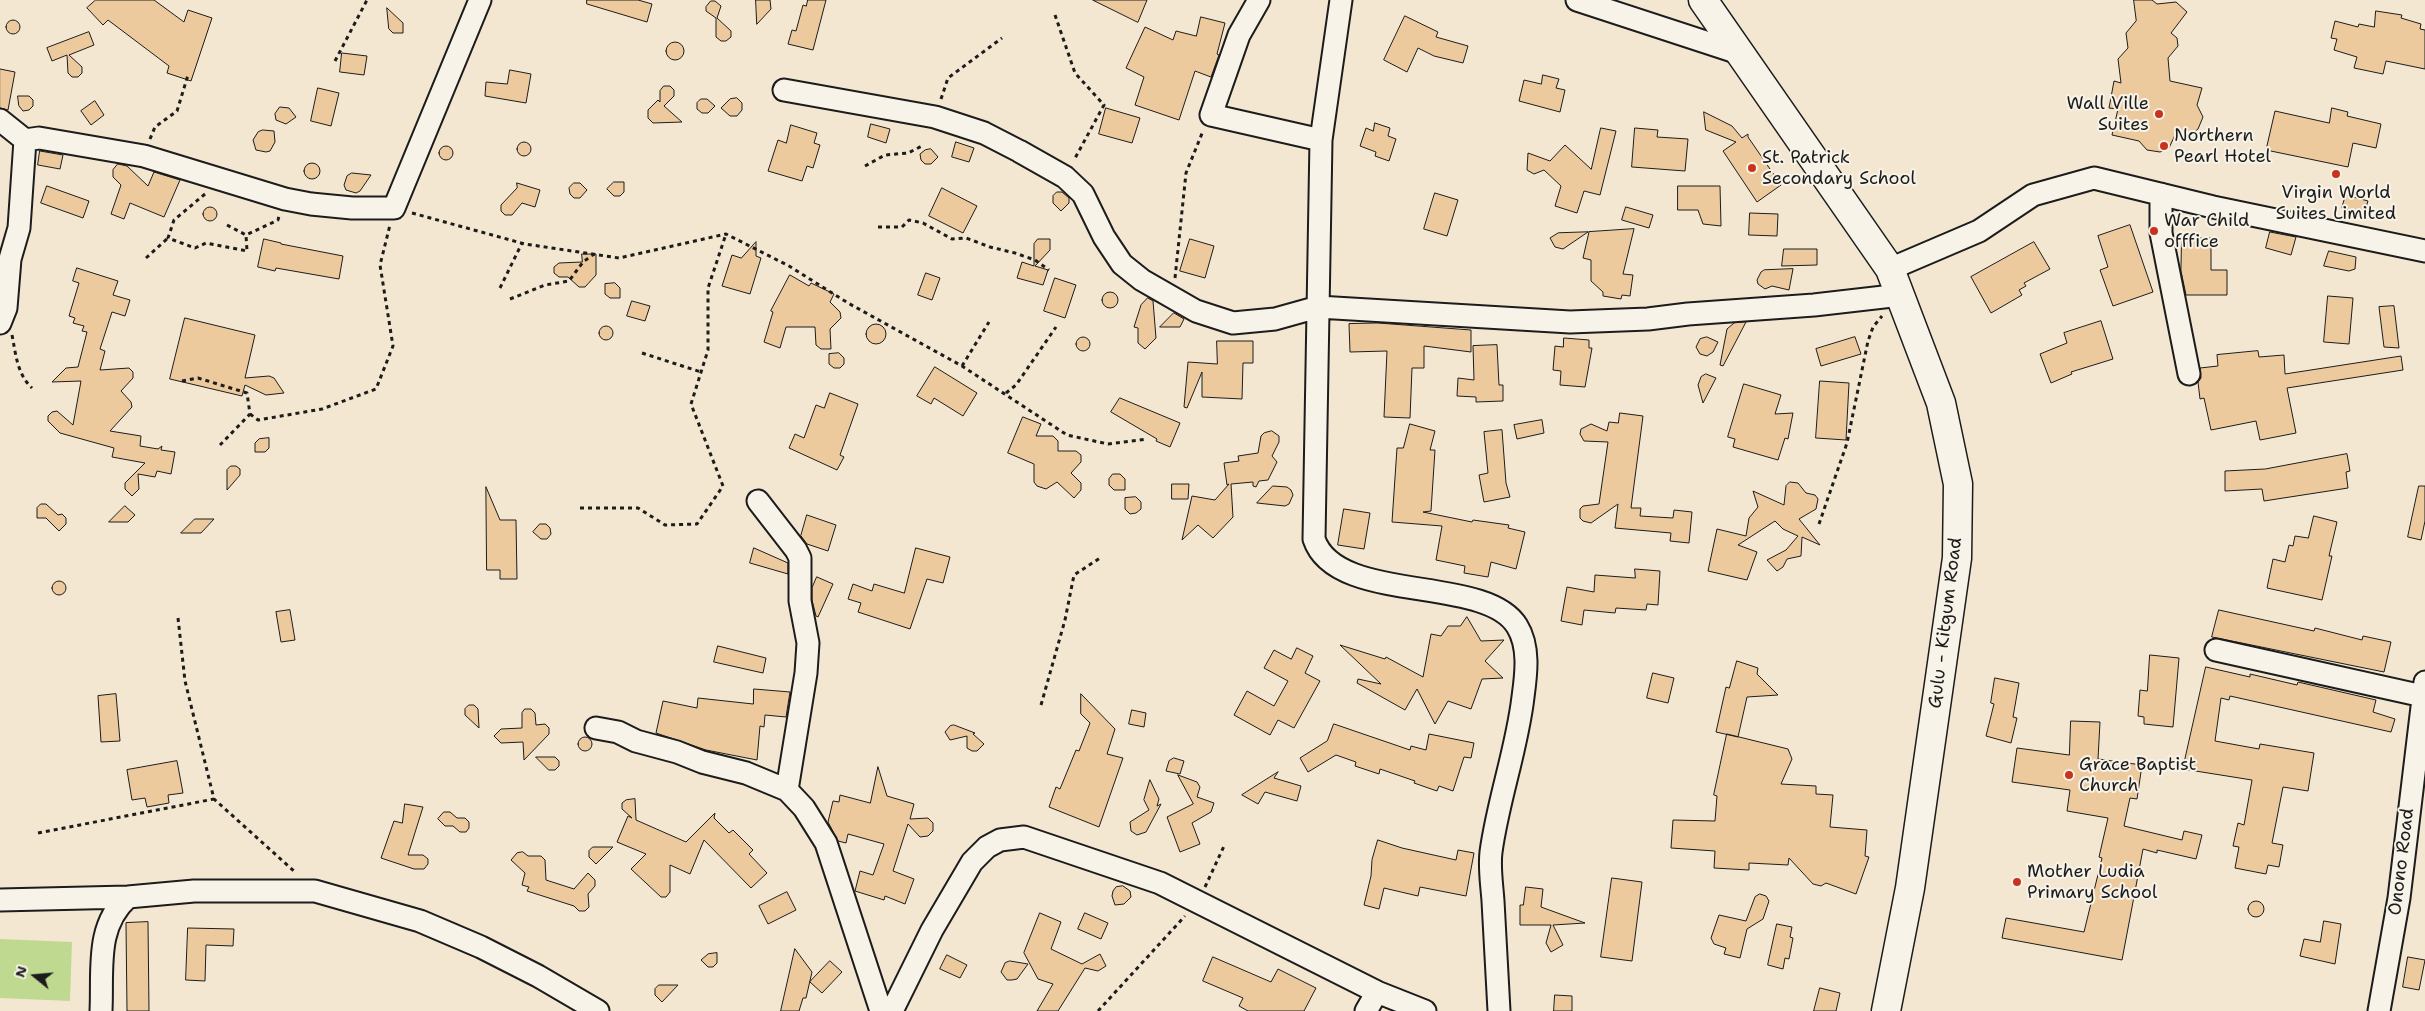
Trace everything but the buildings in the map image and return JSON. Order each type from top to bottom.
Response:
[{"type":"main road","name":"Gulu - Kitgum Road","points":[[1703,0],[1890,269],[1941,403],[1958,484],[1957,558],[1910,888],[1886,1011]]},
{"type":"street","points":[[0,120],[25,140],[39,138],[144,156],[285,199],[352,208],[394,208],[480,0]]},
{"type":"street","points":[[1259,0],[1239,35],[1211,114],[1321,140]]},
{"type":"street","points":[[1341,0],[1321,140],[1314,539],[1317,549],[1342,572],[1486,604],[1504,613],[1518,627],[1525,651],[1527,671],[1522,712],[1490,854],[1499,1011]]},
{"type":"street","points":[[1577,0],[1742,54]]},
{"type":"street","points":[[784,90],[935,117],[984,133],[1065,177],[1082,194],[1104,237],[1122,264],[1142,280],[1196,311],[1232,322],[1275,318],[1318,307],[1570,322],[1648,319],[1688,314],[1814,305],[1901,295]]},
{"type":"street","points":[[3,316],[10,259],[19,228],[25,140]]},
{"type":"street","points":[[1890,269],[1980,231],[2033,195],[2094,178],[2425,252]]},
{"type":"street","points":[[2161,194],[2161,233],[2189,374]]},
{"type":"street","points":[[758,501],[791,543],[800,558],[799,594],[808,643],[806,673],[787,790]]},
{"type":"street","points":[[2216,650],[2424,689]]},
{"type":"street","name":"Onono Road","points":[[2379,1011],[2399,898],[2424,689]]},
{"type":"street","points":[[596,728],[618,732],[636,741],[677,752],[702,762],[746,773],[787,790],[804,808],[826,843],[881,1011]]},
{"type":"street","points":[[892,1011],[932,930],[972,862],[987,847],[1000,840],[1024,837],[1160,883],[1377,992],[1425,1011]]},
{"type":"street","points":[[0,900],[128,896],[194,891],[315,891],[420,922],[481,947],[538,976],[598,1011]]},
{"type":"street","points":[[101,1011],[103,949],[106,931],[115,908],[128,896]]},
{"type":"street","points":[[1366,1011],[1377,992]]},
{"type":"path","points":[[335,62],[367,0]]},
{"type":"path","points":[[1055,15],[1075,73],[1104,105],[1065,177]]},
{"type":"path","points":[[935,117],[948,78],[1002,38]]},
{"type":"path","points":[[144,156],[154,127],[177,111],[188,75]]},
{"type":"path","points":[[1174,299],[1176,255],[1186,173],[1211,114]]},
{"type":"path","points":[[865,166],[885,155],[908,153],[924,145]]},
{"type":"path","points":[[146,258],[168,238],[174,220],[221,180]]},
{"type":"path","points":[[227,225],[246,234],[278,220],[285,199]]},
{"type":"path","points":[[182,381],[198,378],[247,394],[250,414],[258,420],[322,409],[376,389],[394,346],[380,265],[394,208],[522,244],[619,258],[726,234],[789,266],[848,303],[962,366],[1006,393],[1067,435],[1108,444],[1147,439]]},
{"type":"path","points":[[878,227],[902,227],[909,220],[923,223],[952,239],[966,238],[990,248],[1015,253],[1036,260],[1049,270]]},
{"type":"path","points":[[168,238],[195,248],[206,243],[247,251],[246,234]]},
{"type":"path","points":[[580,508],[638,508],[665,525],[697,524],[723,486],[691,404],[708,350],[708,288],[726,234]]},
{"type":"path","points":[[500,288],[522,244]]},
{"type":"path","points":[[510,299],[545,285],[570,281],[583,262],[594,254]]},
{"type":"path","points":[[1819,524],[1848,442],[1873,327],[1901,295]]},
{"type":"path","points":[[3,316],[20,372],[23,379],[32,388]]},
{"type":"path","points":[[962,366],[989,322]]},
{"type":"path","points":[[1006,393],[1016,385],[1056,327]]},
{"type":"path","points":[[642,354],[701,372]]},
{"type":"path","points":[[220,445],[250,414]]},
{"type":"path","points":[[1041,705],[1065,620],[1074,576],[1100,558]]},
{"type":"path","points":[[178,618],[184,681],[214,798],[315,891]]},
{"type":"path","points":[[38,833],[214,798]]},
{"type":"path","points":[[1098,1011],[1198,901],[1225,844]]},
{"type":"green space","points":[[0,939],[72,942],[70,1001],[0,998]]},
{"type":"place","name":"Wall Ville Suites","points":[[2159,114]]},
{"type":"place","name":"Northern Pearl Hotel","points":[[2164,146]]},
{"type":"place","name":"St. Patrick Secondary School","points":[[1752,168]]},
{"type":"place","name":"Virgin World Suites Limited","points":[[2336,174]]},
{"type":"place","name":"War Child offfice","points":[[2154,231]]},
{"type":"place","name":"Grace Baptist Church","points":[[2069,775]]},
{"type":"place","name":"Mother Ludia Primary School","points":[[2017,882]]}]
